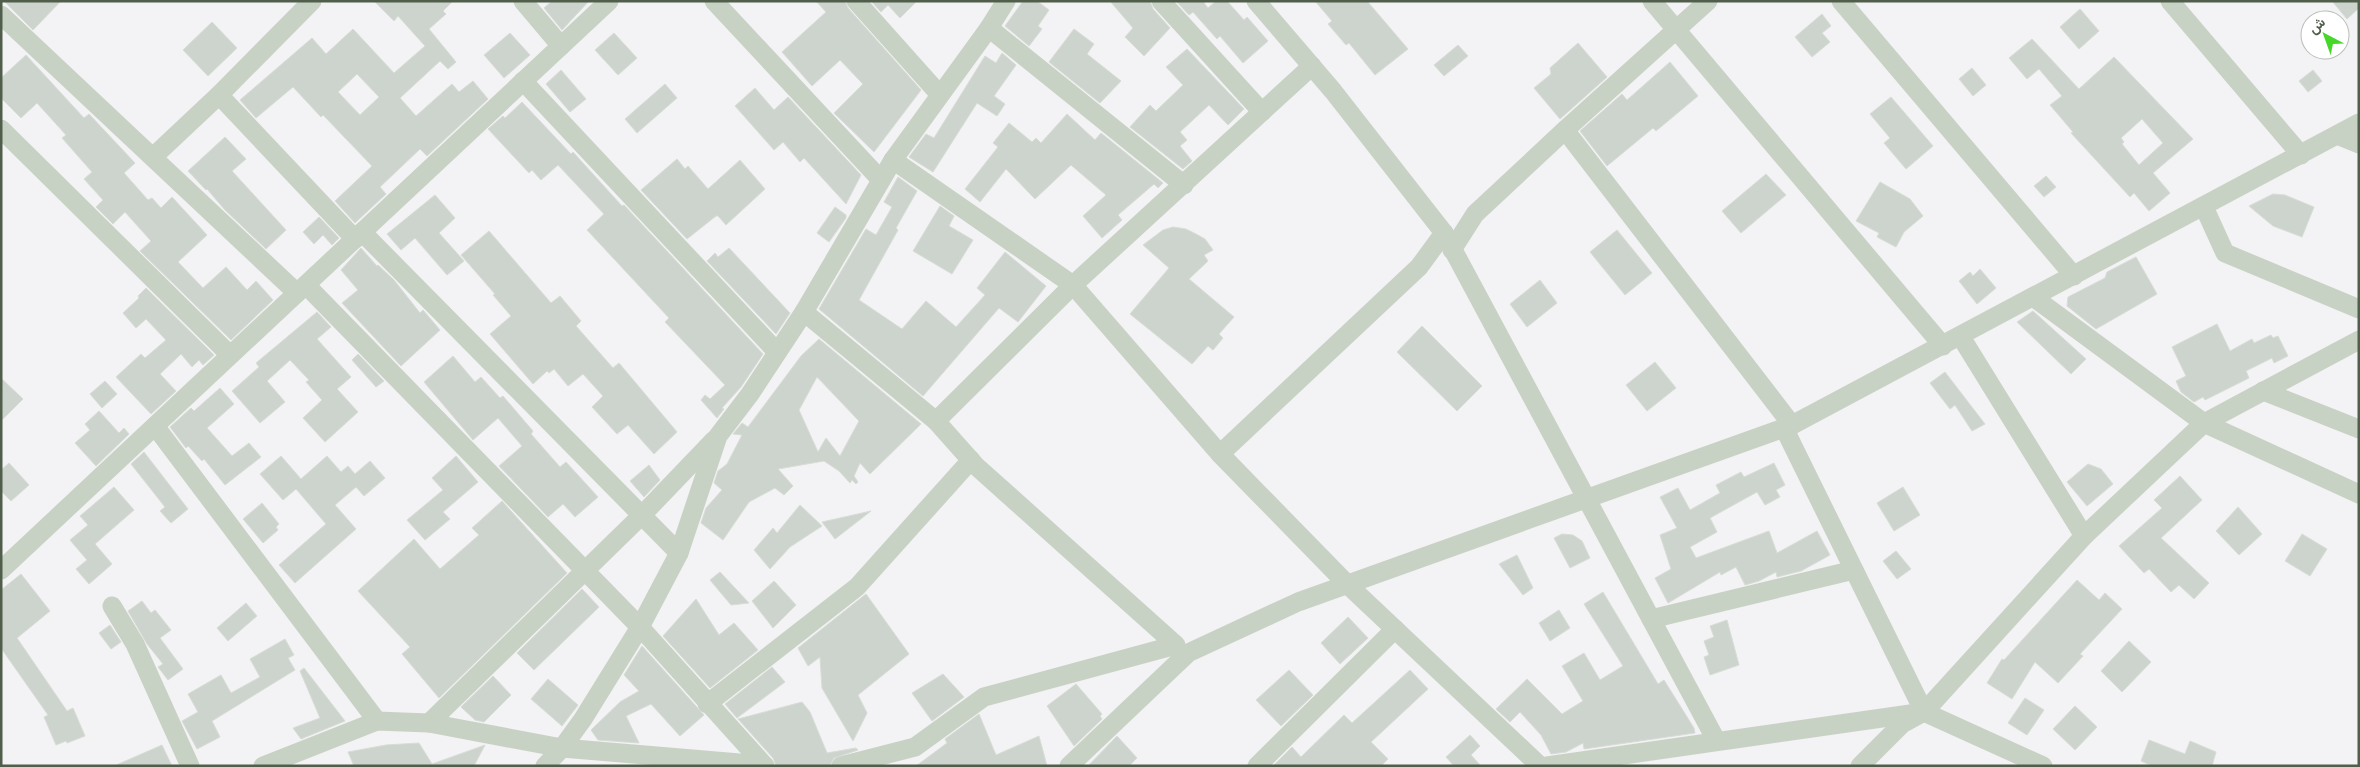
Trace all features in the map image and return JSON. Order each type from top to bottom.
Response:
[{"type":"street","points":[[153,157],[219,95],[312,1]]},
{"type":"street","points":[[523,1],[561,46]]},
{"type":"street","points":[[1,570],[609,1]]},
{"type":"street","points":[[714,1],[881,180]]},
{"type":"street","points":[[856,1],[940,95]]},
{"type":"street","points":[[1161,1],[1262,112]]},
{"type":"street","points":[[1256,1],[1312,66],[1444,233],[1716,740]]},
{"type":"street","points":[[1652,1],[1942,346]]},
{"type":"street","points":[[1452,250],[1475,214],[1708,1]]},
{"type":"street","points":[[1841,1],[2074,276]]},
{"type":"street","points":[[2170,1],[2301,155]]},
{"type":"street","points":[[429,723],[642,515],[718,436],[750,394],[804,312],[893,160],[989,28],[1001,3]]},
{"type":"street","points":[[1,15],[153,157],[301,289],[640,627],[707,704],[765,766]]},
{"type":"street","points":[[989,28],[1184,185]]},
{"type":"street","points":[[936,421],[1073,285],[1312,66]]},
{"type":"street","points":[[523,81],[777,352]]},
{"type":"street","points":[[219,95],[358,236],[679,553]]},
{"type":"street","points":[[841,766],[916,747],[984,697],[1182,649],[1298,602],[1788,426],[1961,337],[2359,123]]},
{"type":"street","points":[[1,128],[230,356]]},
{"type":"street","points":[[1565,130],[1788,426],[1854,570],[1924,712]]},
{"type":"street","points":[[2337,135],[2359,144]]},
{"type":"street","points":[[893,160],[1073,285],[1220,454],[1347,584],[1540,766]]},
{"type":"street","points":[[2204,207],[2225,253],[2359,309]]},
{"type":"street","points":[[1220,454],[1419,267],[1444,233]]},
{"type":"street","points":[[2033,297],[2204,423],[2359,494]]},
{"type":"street","points":[[804,312],[936,421],[971,460],[1182,649]]},
{"type":"street","points":[[1961,337],[2084,536]]},
{"type":"street","points":[[1860,766],[1902,724],[1924,712],[2084,536],[2204,423],[2359,340]]},
{"type":"street","points":[[2263,391],[2359,429]]},
{"type":"street","points":[[155,426],[377,721]]},
{"type":"street","points":[[545,766],[562,748],[583,719],[640,627],[679,553],[718,436]]},
{"type":"street","points":[[707,704],[857,587],[971,460]]},
{"type":"street","points":[[1651,619],[1854,570]]},
{"type":"street","points":[[112,606],[135,644],[190,766]]},
{"type":"street","points":[[1257,766],[1395,629]]},
{"type":"street","points":[[1069,766],[1182,649]]},
{"type":"street","points":[[1547,766],[1716,740],[1924,712],[2042,766]]},
{"type":"street","points":[[262,766],[377,721],[429,723],[562,748],[765,766]]},
{"type":"street","points":[[531,766],[562,748]]},
{"type":"building","points":[[4,1],[61,1],[33,30]]},
{"type":"building","points":[[374,1],[453,1],[443,11],[446,14],[429,29],[456,62],[448,69],[440,61],[400,98],[416,116],[452,84],[459,92],[473,81],[488,99],[427,156],[420,149],[380,187],[386,194],[355,223],[335,201],[372,166],[293,87],[256,118],[240,100],[312,38],[326,54],[353,29],[394,73],[425,46],[398,16],[394,21]],"holes":[[[357,74],[379,97],[360,115],[338,92]]]},
{"type":"building","points":[[552,1],[589,1],[562,30],[544,8]]},
{"type":"building","points":[[816,1],[845,1],[848,8],[921,90],[874,152],[834,113],[863,84],[840,60],[812,86],[782,52],[826,12]]},
{"type":"building","points":[[871,1],[917,1],[900,18],[888,5],[881,12]]},
{"type":"building","points":[[1023,1],[1037,1],[1049,10],[1038,26],[1042,29],[1029,46],[1005,26]]},
{"type":"building","points":[[1110,1],[1150,1],[1153,9],[1170,28],[1144,56],[1125,37],[1133,28]]},
{"type":"building","points":[[1176,1],[1206,1],[1204,3],[1208,8],[1216,1],[1227,1],[1244,20],[1247,17],[1268,41],[1243,63],[1220,36],[1217,39],[1193,12],[1189,15]]},
{"type":"building","points":[[1315,1],[1367,1],[1408,49],[1375,75],[1349,43],[1346,45],[1328,24],[1332,21]]},
{"type":"building","points":[[2332,1],[2359,1],[2359,8],[2350,16],[2350,10],[2340,10]]},
{"type":"building","points":[[2080,9],[2099,31],[2079,49],[2060,27]]},
{"type":"building","points":[[1822,14],[1831,26],[1822,33],[1830,42],[1812,57],[1795,37]]},
{"type":"building","points":[[212,22],[237,48],[208,76],[183,50]]},
{"type":"building","points":[[1074,29],[1094,44],[1087,54],[1121,81],[1100,103],[1049,62]]},
{"type":"building","points":[[510,33],[530,55],[504,78],[484,55]]},
{"type":"building","points":[[614,33],[637,58],[618,75],[595,50]]},
{"type":"building","points":[[2032,39],[2079,89],[2114,57],[2193,139],[2153,173],[2170,193],[2149,211],[2134,193],[2130,197],[2071,133],[2073,132],[2050,105],[2062,96],[2039,69],[2027,79],[2009,58]],"holes":[[[2142,119],[2163,143],[2139,165],[2122,144],[2124,142],[2121,138]]]},
{"type":"building","points":[[1578,43],[1607,77],[1560,119],[1534,88],[1551,74],[1550,68]]},
{"type":"building","points":[[1458,45],[1468,56],[1444,76],[1434,65]]},
{"type":"building","points":[[1187,49],[1244,109],[1228,125],[1209,105],[1180,132],[1187,140],[1180,146],[1192,161],[1183,169],[1130,127],[1150,105],[1156,111],[1183,85],[1166,67]]},
{"type":"building","points":[[1002,53],[1016,65],[994,96],[1005,104],[997,116],[977,103],[933,172],[909,157],[926,134],[934,138],[985,56],[996,63]]},
{"type":"building","points":[[26,55],[84,118],[89,114],[135,163],[124,173],[148,200],[152,198],[161,208],[172,197],[207,235],[178,262],[203,288],[226,267],[247,290],[256,281],[273,300],[231,340],[140,251],[151,241],[125,212],[113,224],[96,207],[103,200],[84,179],[92,172],[62,138],[66,135],[37,103],[21,118],[1,98],[1,78]]},
{"type":"building","points":[[1670,62],[1698,96],[1656,131],[1653,128],[1607,166],[1580,131],[1622,94],[1627,100]]},
{"type":"building","points":[[1972,68],[1986,85],[1973,96],[1959,79]]},
{"type":"building","points":[[561,70],[586,99],[570,112],[546,84]]},
{"type":"building","points":[[2313,70],[2322,81],[2308,92],[2299,81]]},
{"type":"building","points":[[665,84],[677,98],[637,133],[625,119]]},
{"type":"building","points":[[755,88],[774,110],[788,97],[861,175],[846,204],[804,158],[800,162],[783,142],[774,150],[735,106]]},
{"type":"building","points":[[1891,97],[1933,146],[1906,169],[1884,143],[1890,138],[1870,114]]},
{"type":"building","points":[[522,102],[571,154],[573,152],[622,206],[624,205],[763,354],[741,387],[722,408],[724,409],[717,418],[701,400],[705,395],[710,399],[725,385],[665,322],[669,318],[587,230],[604,214],[558,165],[541,180],[532,170],[529,173],[488,129],[503,116],[505,118]]},
{"type":"building","points":[[1067,114],[1095,140],[1101,133],[1163,183],[1158,188],[1154,184],[1118,215],[1122,220],[1102,238],[1083,216],[1106,195],[1071,165],[1035,199],[1006,169],[980,202],[965,189],[998,147],[993,143],[1009,123],[1032,142],[1036,138],[1041,143]]},
{"type":"building","points":[[225,137],[246,159],[232,171],[286,230],[266,249],[188,171]]},
{"type":"building","points":[[677,159],[685,169],[688,166],[708,189],[740,160],[765,189],[726,225],[716,216],[687,239],[641,190]]},
{"type":"building","points":[[1766,174],[1786,195],[1741,233],[1722,211]]},
{"type":"building","points":[[2046,176],[2056,187],[2044,197],[2034,186]]},
{"type":"building","points":[[898,177],[917,191],[896,228],[898,230],[859,300],[902,329],[926,301],[956,327],[985,295],[977,288],[1005,252],[1046,286],[1018,322],[999,308],[923,396],[819,309],[866,229],[876,235],[892,207],[884,202]]},
{"type":"building","points":[[1880,182],[1910,199],[1923,216],[1904,232],[1896,247],[1877,237],[1879,233],[1856,221]]},
{"type":"building","points":[[2273,194],[2285,195],[2314,207],[2302,237],[2273,226],[2249,206]]},
{"type":"building","points":[[435,195],[455,218],[439,233],[464,261],[447,275],[415,238],[401,250],[387,234]]},
{"type":"building","points":[[940,206],[954,216],[949,226],[973,240],[952,274],[913,251]]},
{"type":"building","points":[[835,207],[846,215],[846,218],[829,242],[817,233]]},
{"type":"building","points":[[319,217],[339,238],[332,245],[323,235],[314,244],[303,232]]},
{"type":"building","points":[[1173,227],[1186,229],[1205,239],[1213,250],[1204,255],[1208,261],[1189,279],[1234,317],[1219,334],[1223,338],[1213,350],[1208,346],[1192,364],[1130,314],[1169,268],[1143,245],[1163,230]]},
{"type":"building","points":[[1617,230],[1652,273],[1625,295],[1590,252]]},
{"type":"building","points":[[489,231],[551,303],[560,296],[581,321],[576,326],[613,368],[619,363],[677,432],[654,454],[628,425],[617,434],[592,407],[603,396],[583,374],[568,386],[554,369],[549,373],[547,371],[533,384],[490,334],[511,316],[493,295],[495,294],[461,255]]},
{"type":"building","points":[[361,248],[377,266],[394,280],[420,313],[423,310],[440,330],[401,366],[342,303],[358,290],[341,270]]},
{"type":"building","points":[[729,248],[790,313],[776,334],[707,261],[715,253],[718,257]]},
{"type":"building","points":[[2136,257],[2157,294],[2096,329],[2067,306],[2068,297],[2105,278],[2107,272]]},
{"type":"building","points":[[1980,269],[1996,288],[1977,304],[1959,281],[1970,272],[1973,276]]},
{"type":"building","points":[[1540,280],[1557,303],[1527,327],[1510,304]]},
{"type":"building","points":[[146,288],[214,355],[203,365],[199,360],[192,367],[181,354],[160,374],[176,391],[151,414],[116,377],[141,354],[145,358],[166,340],[146,319],[136,328],[123,313],[139,298],[138,296]]},
{"type":"building","points":[[2033,311],[2086,359],[2071,374],[2017,322]]},
{"type":"building","points":[[317,312],[331,327],[317,339],[351,377],[337,389],[358,412],[325,442],[303,418],[322,400],[306,382],[309,380],[290,360],[267,381],[285,402],[260,423],[232,391],[259,367],[256,363]]},
{"type":"building","points":[[2217,324],[2230,351],[2252,339],[2254,343],[2271,335],[2273,338],[2278,336],[2288,356],[2274,363],[2272,358],[2246,371],[2249,378],[2205,400],[2203,397],[2194,402],[2181,392],[2176,381],[2186,376],[2172,347]]},
{"type":"building","points":[[1422,326],[1482,386],[1457,411],[1397,352]]},
{"type":"building","points":[[819,339],[921,424],[870,474],[860,463],[854,476],[858,482],[856,484],[852,480],[850,483],[839,471],[824,461],[778,469],[793,486],[784,495],[775,488],[749,502],[723,540],[701,523],[706,508],[722,490],[714,483],[718,471],[727,464],[742,435],[733,434],[742,423],[748,427],[801,356]],"holes":[[[817,377],[859,421],[840,456],[826,438],[818,452],[799,410]]]},
{"type":"building","points":[[358,354],[384,381],[376,387],[352,360]]},
{"type":"building","points":[[453,356],[475,382],[481,377],[500,398],[503,396],[533,431],[531,434],[560,467],[566,462],[598,497],[575,517],[563,504],[548,517],[499,466],[522,446],[498,418],[473,440],[424,382]]},
{"type":"building","points":[[1655,362],[1676,388],[1647,411],[1626,385]]},
{"type":"building","points":[[1945,372],[1985,424],[1972,431],[1955,405],[1950,409],[1930,383]]},
{"type":"building","points":[[1,378],[23,399],[1,421]]},
{"type":"building","points":[[105,381],[117,394],[102,408],[90,394]]},
{"type":"building","points":[[220,388],[234,404],[207,428],[232,456],[249,443],[261,457],[225,485],[204,459],[202,461],[188,446],[186,448],[170,427],[191,408],[194,411]]},
{"type":"building","points":[[99,411],[119,433],[124,428],[129,434],[96,466],[75,443],[90,430],[85,424]]},
{"type":"building","points":[[144,452],[188,509],[171,523],[160,511],[165,507],[131,464]]},
{"type":"building","points":[[281,456],[301,479],[327,456],[341,472],[348,466],[355,474],[370,461],[385,478],[364,496],[356,487],[335,505],[356,529],[295,583],[279,565],[326,524],[296,489],[283,500],[260,474]]},
{"type":"building","points":[[456,456],[478,482],[443,512],[450,519],[425,540],[407,520],[443,490],[432,478]]},
{"type":"building","points":[[9,463],[29,485],[11,501],[1,491],[1,470]]},
{"type":"building","points":[[1774,463],[1785,485],[1776,490],[1780,497],[1765,505],[1757,492],[1710,518],[1717,532],[1690,547],[1696,558],[1769,531],[1777,553],[1817,531],[1830,555],[1801,571],[1777,577],[1776,572],[1759,581],[1745,585],[1736,567],[1721,575],[1720,572],[1668,603],[1655,578],[1671,569],[1660,535],[1677,528],[1660,497],[1678,488],[1690,510],[1720,493],[1716,485],[1741,472],[1744,477]]},
{"type":"building","points":[[2088,464],[2101,469],[2113,484],[2087,506],[2067,482]]},
{"type":"building","points":[[649,465],[660,480],[644,497],[630,481]]},
{"type":"building","points":[[2180,476],[2202,500],[2161,538],[2209,583],[2194,599],[2179,585],[2171,592],[2149,569],[2144,573],[2119,546],[2162,508],[2154,500]]},
{"type":"building","points":[[114,487],[134,510],[95,544],[112,564],[89,584],[76,569],[87,560],[70,540],[88,525],[80,516]]},
{"type":"building","points":[[1903,487],[1920,515],[1894,531],[1877,503]]},
{"type":"building","points":[[502,501],[567,573],[439,698],[402,654],[410,647],[358,591],[414,539],[440,569],[479,535],[472,528]]},
{"type":"building","points":[[262,503],[279,524],[276,527],[278,530],[263,543],[243,519]]},
{"type":"building","points":[[800,505],[822,526],[790,547],[770,569],[754,550],[773,528],[777,533]]},
{"type":"building","points":[[2238,507],[2262,534],[2239,555],[2216,531]]},
{"type":"building","points":[[871,511],[835,539],[822,522]]},
{"type":"building","points":[[1562,534],[1573,535],[1582,541],[1590,558],[1570,568],[1554,538]]},
{"type":"building","points":[[2302,534],[2327,549],[2310,576],[2285,561]]},
{"type":"building","points":[[1896,551],[1911,569],[1897,579],[1883,561]]},
{"type":"building","points":[[1517,555],[1533,588],[1523,595],[1499,564]]},
{"type":"building","points":[[720,572],[749,603],[731,605],[710,580]]},
{"type":"building","points":[[21,574],[50,611],[17,638],[67,711],[73,708],[85,736],[67,743],[66,741],[56,745],[44,717],[48,715],[1,648],[1,590]]},
{"type":"building","points":[[2077,580],[2099,600],[2105,593],[2122,609],[2080,654],[2083,656],[2058,683],[2035,662],[2012,699],[1987,683],[2002,659],[2004,660]]},
{"type":"building","points":[[774,581],[796,605],[773,628],[752,601]]},
{"type":"building","points":[[582,589],[599,607],[534,670],[517,653]]},
{"type":"building","points":[[1603,592],[1658,684],[1664,680],[1694,728],[1695,733],[1584,749],[1583,743],[1566,752],[1551,754],[1541,735],[1520,712],[1510,722],[1496,709],[1527,679],[1562,714],[1583,701],[1562,666],[1584,653],[1600,680],[1623,666],[1584,604]]},
{"type":"building","points":[[866,594],[909,654],[858,695],[867,713],[853,741],[822,688],[820,657],[808,666],[798,648]]},
{"type":"building","points":[[696,599],[719,635],[734,623],[758,650],[710,688],[663,636]]},
{"type":"building","points":[[142,601],[151,613],[155,610],[171,630],[160,638],[183,669],[168,680],[158,667],[163,664],[147,644],[128,611]]},
{"type":"building","points":[[246,603],[257,616],[228,641],[217,628]]},
{"type":"building","points":[[1559,610],[1570,628],[1550,641],[1539,623]]},
{"type":"building","points":[[1348,617],[1368,638],[1340,664],[1321,643]]},
{"type":"building","points":[[1727,620],[1739,665],[1710,675],[1704,657],[1709,655],[1704,641],[1714,637],[1710,626]]},
{"type":"building","points":[[110,625],[121,642],[111,649],[99,633]]},
{"type":"building","points":[[285,639],[294,655],[288,658],[295,670],[212,721],[220,737],[197,749],[182,721],[198,712],[188,694],[221,675],[231,693],[260,677],[250,659]]},
{"type":"building","points":[[2129,641],[2151,662],[2122,692],[2101,671]]},
{"type":"building","points":[[642,646],[704,715],[680,736],[651,704],[626,716],[639,743],[598,740],[591,730],[620,702],[639,691],[624,675]]},
{"type":"building","points":[[772,667],[785,682],[737,718],[725,704]]},
{"type":"building","points":[[304,668],[345,721],[301,739],[293,728],[320,718],[300,671]]},
{"type":"building","points":[[1289,670],[1313,695],[1281,726],[1256,700]]},
{"type":"building","points":[[1410,670],[1428,689],[1371,742],[1388,759],[1381,766],[1273,766],[1292,747],[1301,757],[1344,715],[1352,723]]},
{"type":"building","points":[[943,674],[964,697],[932,721],[912,693]]},
{"type":"building","points":[[493,676],[511,695],[484,722],[475,720],[461,707]]},
{"type":"building","points":[[548,679],[578,705],[562,726],[531,699]]},
{"type":"building","points":[[1076,684],[1102,714],[1100,716],[1102,719],[1074,746],[1047,706]]},
{"type":"building","points":[[2025,698],[2044,710],[2027,735],[2008,723]]},
{"type":"building","points":[[802,702],[810,712],[827,753],[856,748],[858,750],[834,758],[830,766],[776,766],[773,758],[738,719]]},
{"type":"building","points":[[2075,706],[2097,727],[2075,750],[2053,729]]},
{"type":"building","points":[[979,714],[996,755],[1039,736],[1047,766],[916,766],[947,743],[945,739]]},
{"type":"building","points":[[1470,735],[1480,746],[1471,755],[1481,766],[1454,766],[1446,757]]},
{"type":"building","points":[[1117,736],[1137,758],[1129,766],[1088,766]]},
{"type":"building","points":[[2149,740],[2185,754],[2190,741],[2216,752],[2212,766],[2152,766],[2141,761]]},
{"type":"building","points":[[419,743],[432,764],[485,745],[474,766],[354,766],[348,752],[386,745]]},
{"type":"building","points":[[162,745],[172,766],[114,766]]}]
